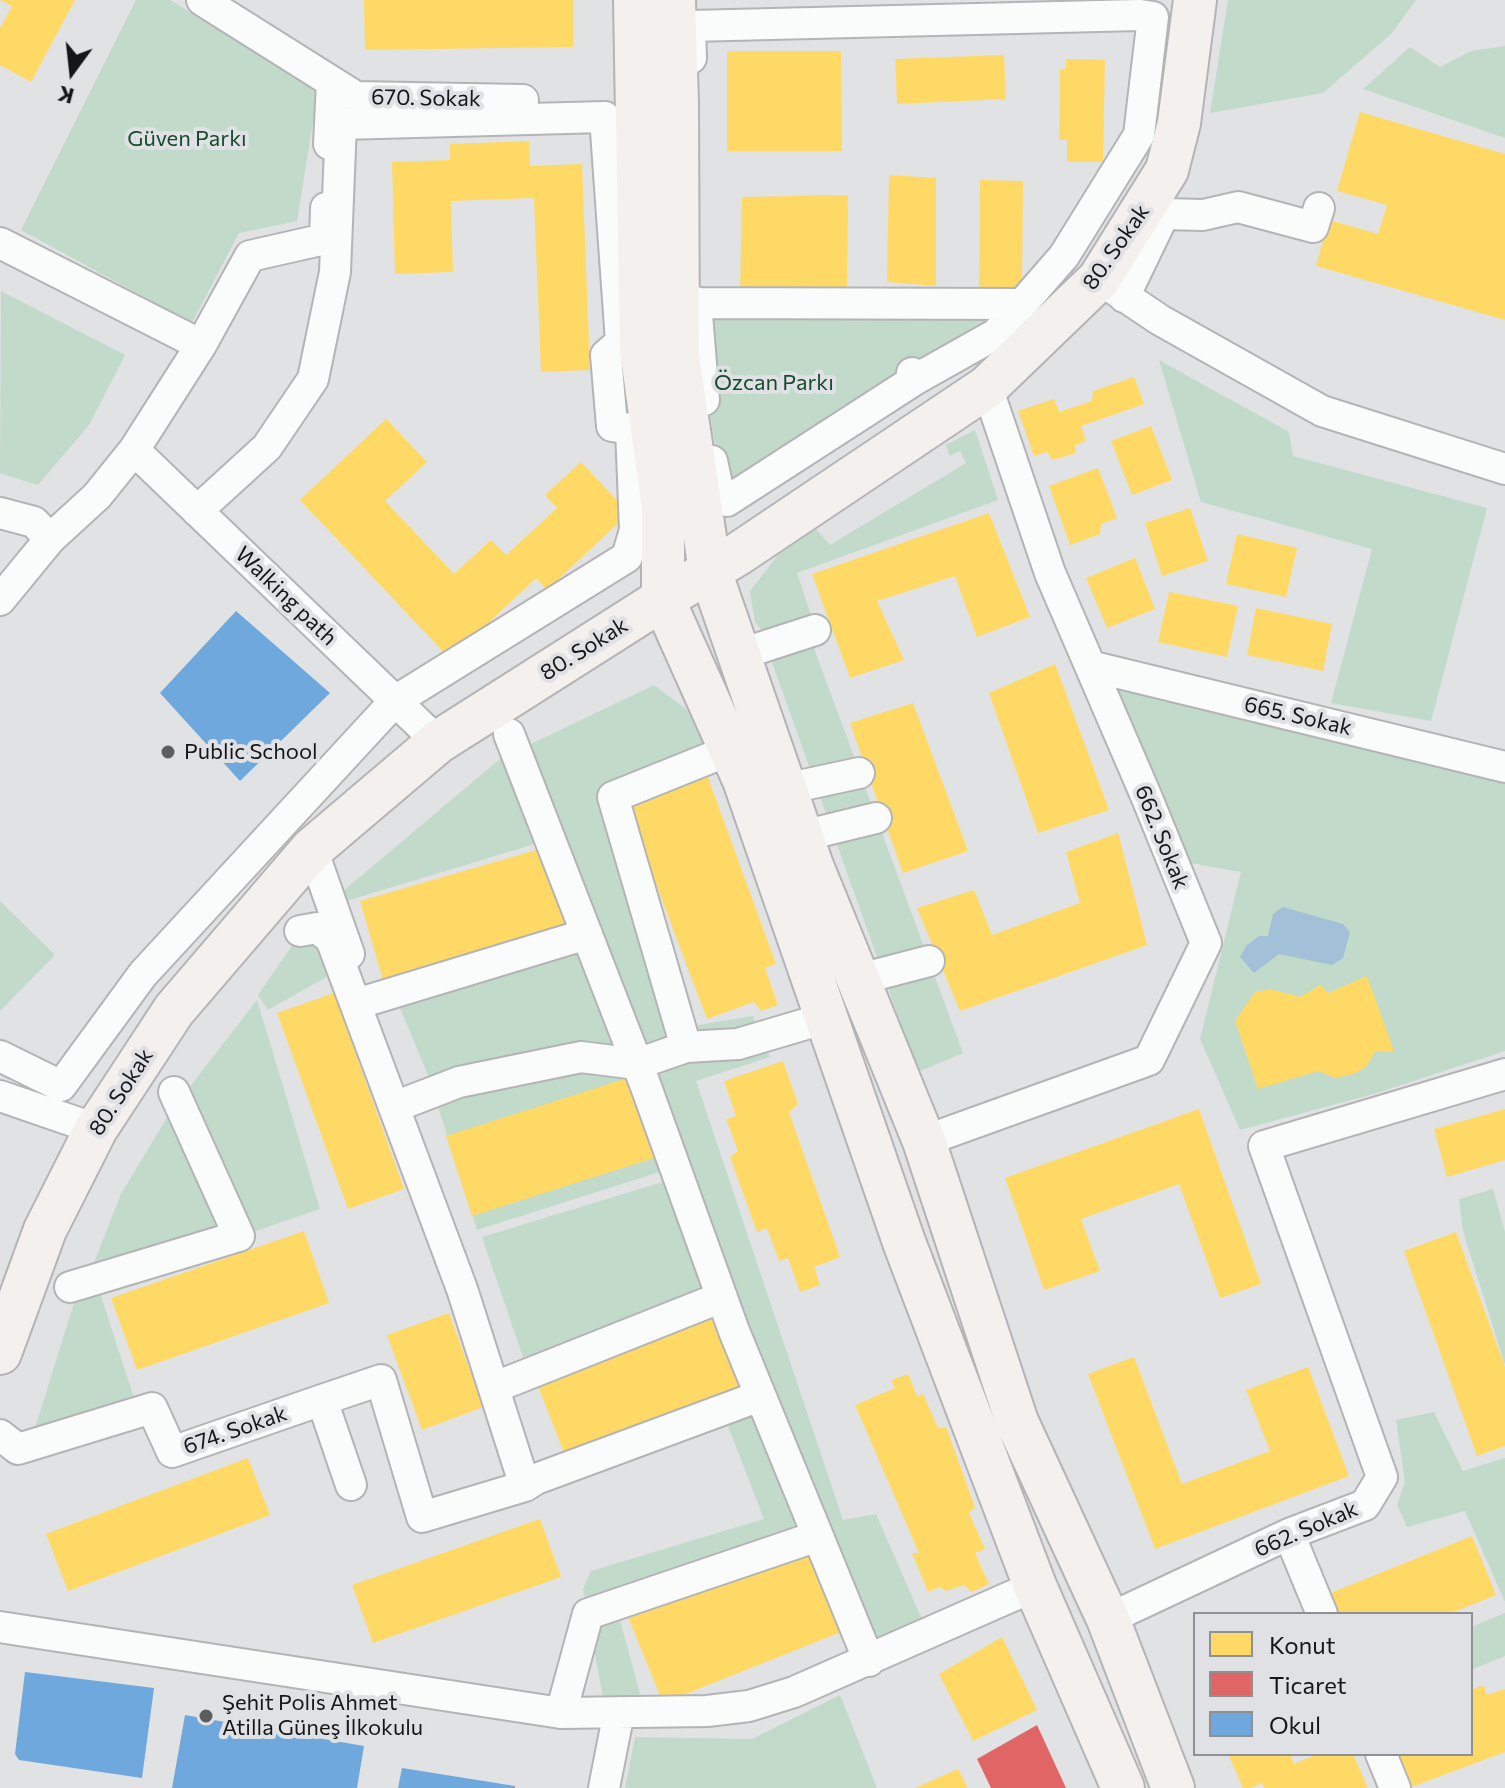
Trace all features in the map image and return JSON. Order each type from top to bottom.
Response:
[{"type":"street","name":"670. Sokak","points":[[202,0],[356,97],[677,103]]},
{"type":"street","points":[[635,0],[641,349],[663,507],[663,599],[744,780],[904,1242],[1035,1586],[1123,1788]]},
{"type":"street","points":[[674,0],[678,357],[710,571],[802,836],[924,1141],[1017,1422],[1108,1619],[1173,1788]]},
{"type":"street","name":"80. Sokak","points":[[0,1353],[45,1230],[96,1129],[174,1010],[312,849],[438,742],[710,571],[987,387],[1112,288],[1167,170],[1179,123],[1195,0]]},
{"type":"street","points":[[1124,15],[1153,17],[1139,135],[1064,256],[996,334],[914,376],[727,501],[720,498],[714,480],[696,303],[690,26],[1124,15]]},
{"type":"street","points":[[0,621],[143,459],[250,256],[325,239],[332,82]]},
{"type":"street","points":[[0,1056],[61,1086],[143,974],[395,701],[627,557],[635,530],[631,429],[612,426],[606,355],[621,342],[605,117],[341,124],[335,272],[313,379],[267,447],[197,511]]},
{"type":"street","points":[[1319,208],[1313,227],[1238,207],[1203,215],[1164,214],[1112,288],[1160,320],[1322,411],[1505,469]]},
{"type":"street","points":[[0,243],[201,345]]},
{"type":"street","points":[[696,303],[1022,304]]},
{"type":"street","name":"662. Sokak","points":[[924,1141],[1149,1060],[1206,943],[1050,573],[987,387]]},
{"type":"street","points":[[0,600],[50,539],[143,459]]},
{"type":"street","name":"Walking path","points":[[143,459],[438,742]]},
{"type":"street","points":[[0,513],[34,522],[50,539]]},
{"type":"street","points":[[738,655],[815,630]]},
{"type":"street","name":"665. Sokak","points":[[1090,666],[1505,767]]},
{"type":"street","points":[[509,734],[637,1064],[760,1396],[869,1661]]},
{"type":"street","points":[[686,1047],[613,797],[730,750]]},
{"type":"street","points":[[785,789],[859,773]]},
{"type":"street","points":[[802,836],[876,818]]},
{"type":"street","points":[[312,849],[503,1384],[530,1483]]},
{"type":"street","points":[[300,931],[317,928],[331,939],[462,1289],[530,1483]]},
{"type":"street","points":[[366,1001],[587,934]]},
{"type":"street","points":[[860,979],[929,961]]},
{"type":"street","points":[[402,1104],[459,1082],[581,1057],[637,1064],[686,1047],[738,1044],[826,1018]]},
{"type":"street","name":"662. Sokak","points":[[1108,1619],[1289,1534],[1365,1505],[1382,1477],[1264,1146],[1505,1074]]},
{"type":"street","points":[[70,1287],[239,1236],[174,1092]]},
{"type":"street","points":[[0,1096],[96,1129]]},
{"type":"street","points":[[503,1384],[722,1297]]},
{"type":"street","points":[[351,1485],[322,1400],[381,1380],[422,1517],[530,1483],[760,1396]]},
{"type":"street","name":"674. Sokak","points":[[0,1435],[18,1449],[152,1408],[172,1452],[322,1400]]},
{"type":"street","points":[[1289,1534],[1321,1612]]},
{"type":"street","points":[[561,1713],[588,1614],[818,1536]]},
{"type":"street","points":[[0,1627],[561,1713],[707,1711],[749,1706],[794,1692],[1035,1586]]},
{"type":"street","points":[[604,1788],[619,1712]]},
{"type":"street","points":[[1382,1756],[1395,1788]]},
{"type":"green space","name":"Güven Parkı","points":[[136,0],[170,0],[318,91],[297,221],[239,233],[192,323],[21,230]]},
{"type":"green space","points":[[1228,0],[1416,0],[1391,34],[1323,93],[1210,113]]},
{"type":"green space","points":[[1505,46],[1505,138],[1363,89],[1410,47],[1440,67],[1471,51]]},
{"type":"green space","points":[[1,291],[125,355],[89,425],[38,485],[0,473]]},
{"type":"green space","name":"Özcan Parkı","points":[[705,314],[995,320],[724,495],[707,397]]},
{"type":"green space","points":[[1159,360],[1289,432],[1293,456],[1487,508],[1431,721],[1331,703],[1372,549],[1201,502]]},
{"type":"green space","points":[[975,430],[998,500],[797,573],[813,621],[767,637],[755,622],[750,591],[778,555],[816,529],[830,545],[966,463],[960,451],[950,456],[946,445]]},
{"type":"green space","points":[[811,640],[963,1053],[918,1072],[768,651]]},
{"type":"green space","points":[[1111,682],[1505,777],[1505,1051],[1377,1093],[1240,1130],[1200,1039],[1241,872],[1191,863]]},
{"type":"green space","points":[[654,685],[686,709],[711,755],[598,799],[686,1027],[753,1016],[770,1057],[696,1081],[843,1520],[876,1514],[924,1624],[869,1648],[808,1530],[617,1609],[640,1694],[604,1703],[583,1589],[591,1571],[764,1519],[726,1421],[769,1403],[666,1170],[477,1230],[428,1075],[393,991],[589,930],[558,837],[323,908],[500,759]]},
{"type":"green space","points":[[0,901],[55,955],[0,1011]]},
{"type":"green space","points":[[316,934],[337,971],[268,1010],[258,995],[293,944]]},
{"type":"green space","points":[[257,1000],[320,1209],[83,1290],[121,1194],[171,1111]]},
{"type":"green space","points":[[666,1181],[712,1294],[527,1369],[482,1237]]},
{"type":"green space","points":[[1493,1189],[1505,1232],[1505,1365],[1463,1231],[1459,1199]]},
{"type":"green space","points":[[100,1293],[134,1398],[34,1431],[75,1300]]},
{"type":"green space","points":[[1434,1412],[1463,1471],[1505,1458],[1505,1602],[1465,1511],[1407,1527],[1397,1505],[1405,1482],[1396,1420]]},
{"type":"green space","points":[[1505,1613],[1505,1656],[1473,1669],[1473,1626]]},
{"type":"green space","points":[[840,1695],[877,1788],[625,1788],[635,1737],[752,1739]]},
{"type":"water","points":[[1283,907],[1343,924],[1350,932],[1343,958],[1332,965],[1279,954],[1254,973],[1240,957],[1246,946],[1259,936],[1268,936],[1273,914]]},
{"type":"building: Konut","points":[[0,0],[75,0],[31,82],[0,65],[0,28],[12,6]]},
{"type":"building: Konut","points":[[364,0],[573,0],[573,47],[365,50]]},
{"type":"building: Konut","points":[[727,51],[841,51],[842,151],[727,151]]},
{"type":"building: Konut","points":[[1004,55],[1006,99],[897,104],[895,59]]},
{"type":"building: Konut","points":[[1066,59],[1105,60],[1103,162],[1067,162],[1067,140],[1059,140],[1060,70],[1066,68]]},
{"type":"building: Konut","points":[[1360,112],[1505,154],[1505,320],[1316,266],[1329,220],[1378,234],[1387,205],[1337,191]]},
{"type":"building: Konut","points":[[529,141],[530,166],[582,164],[590,370],[541,372],[534,198],[451,201],[453,272],[395,274],[392,162],[450,160],[450,144]]},
{"type":"building: Konut","points":[[889,175],[936,178],[936,286],[887,282]]},
{"type":"building: Konut","points":[[980,180],[1023,181],[1022,287],[979,287]]},
{"type":"building: Konut","points":[[848,195],[847,290],[740,293],[742,197]]},
{"type":"building: Konut","points":[[1134,377],[1144,404],[1081,426],[1086,441],[1075,445],[1076,453],[1052,460],[1047,452],[1034,456],[1018,411],[1054,399],[1059,412],[1092,401],[1093,391]]},
{"type":"building: Konut","points":[[386,419],[427,462],[385,501],[454,574],[491,540],[506,555],[557,508],[545,495],[581,462],[629,513],[547,590],[536,578],[450,659],[300,500]]},
{"type":"building: Konut","points":[[1151,426],[1172,480],[1132,495],[1111,441]]},
{"type":"building: Konut","points":[[1098,468],[1117,518],[1101,524],[1100,534],[1070,545],[1049,486]]},
{"type":"building: Konut","points":[[1190,508],[1208,561],[1162,576],[1145,523]]},
{"type":"building: Konut","points":[[989,513],[1030,617],[977,637],[955,576],[877,601],[904,660],[850,678],[812,574]]},
{"type":"building: Konut","points":[[1237,534],[1297,548],[1286,597],[1226,584]]},
{"type":"building: Konut","points":[[1135,558],[1155,609],[1107,628],[1086,578]]},
{"type":"building: Konut","points":[[1169,592],[1238,606],[1227,657],[1158,642]]},
{"type":"building: Konut","points":[[1256,608],[1332,624],[1323,671],[1247,655]]},
{"type":"building: Konut","points":[[1055,664],[1109,810],[1038,833],[989,693]]},
{"type":"building: Konut","points":[[913,703],[968,851],[903,873],[850,723]]},
{"type":"building: Konut","points":[[706,772],[776,964],[765,968],[778,1005],[761,1011],[754,1002],[707,1019],[625,802]]},
{"type":"building: Konut","points":[[1118,833],[1147,945],[960,1011],[917,908],[974,890],[992,935],[1080,903],[1066,852]]},
{"type":"building: Konut","points":[[543,848],[569,934],[385,987],[360,901]]},
{"type":"building: Konut","points":[[1367,976],[1394,1051],[1375,1052],[1366,1067],[1353,1074],[1335,1078],[1318,1071],[1258,1089],[1235,1021],[1255,992],[1270,989],[1300,997],[1320,985],[1328,993]]},
{"type":"building: Konut","points":[[334,993],[404,1189],[348,1209],[277,1013]]},
{"type":"building: Konut","points":[[783,1061],[798,1104],[789,1112],[840,1257],[814,1267],[820,1285],[800,1292],[788,1258],[779,1261],[767,1228],[757,1232],[730,1157],[738,1151],[726,1119],[736,1116],[724,1081]]},
{"type":"building: Konut","points":[[634,1076],[660,1156],[472,1216],[446,1136]]},
{"type":"building: Konut","points":[[1199,1109],[1261,1284],[1220,1298],[1179,1184],[1081,1219],[1100,1271],[1044,1290],[1005,1178]]},
{"type":"building: Konut","points":[[1505,1109],[1505,1160],[1447,1177],[1434,1129]]},
{"type":"building: Konut","points":[[304,1231],[329,1303],[137,1370],[111,1298]]},
{"type":"building: Konut","points":[[1456,1232],[1505,1367],[1505,1446],[1477,1456],[1404,1251]]},
{"type":"building: Konut","points":[[714,1307],[748,1394],[568,1463],[534,1376]]},
{"type":"building: Konut","points":[[449,1313],[483,1407],[422,1430],[387,1335]]},
{"type":"building: Konut","points":[[1134,1357],[1182,1484],[1270,1451],[1246,1390],[1308,1367],[1349,1476],[1155,1549],[1088,1374]]},
{"type":"building: Konut","points":[[908,1374],[917,1396],[923,1394],[938,1428],[946,1427],[975,1507],[969,1513],[985,1549],[975,1553],[989,1584],[972,1592],[964,1585],[946,1591],[940,1587],[928,1592],[912,1553],[919,1553],[855,1405],[895,1388],[891,1380]]},
{"type":"building: Konut","points":[[248,1458],[270,1515],[68,1591],[46,1534]]},
{"type":"building: Konut","points":[[540,1519],[561,1577],[373,1643],[352,1585]]},
{"type":"building: Konut","points":[[1472,1536],[1496,1595],[1454,1612],[1336,1612],[1328,1594]]},
{"type":"building: Konut","points":[[805,1541],[841,1632],[663,1703],[626,1612]]},
{"type":"building: Konut","points":[[1002,1637],[1037,1710],[973,1741],[939,1674]]},
{"type":"building: Konut","points":[[1483,1685],[1487,1695],[1505,1689],[1505,1752],[1411,1787],[1400,1756],[1473,1756],[1473,1689]]},
{"type":"building: Konut","points":[[1229,1756],[1291,1756],[1294,1764],[1313,1756],[1354,1756],[1368,1788],[1264,1788],[1262,1783],[1243,1788]]},
{"type":"building: Konut","points":[[958,1769],[968,1788],[915,1788]]},
{"type":"building: Ticaret","points":[[1037,1725],[1066,1788],[991,1788],[977,1759]]},
{"type":"building: Okul","points":[[236,611],[330,693],[240,781],[160,693]]},
{"type":"building: Okul","points":[[25,1672],[154,1688],[142,1778],[19,1760],[15,1754]]},
{"type":"building: Okul","name":"Şehit Polis Ahmet Atilla Güneş İlkokulu","points":[[185,1715],[364,1746],[357,1788],[172,1788]]},
{"type":"building: Okul","points":[[402,1768],[515,1786],[515,1788],[398,1788]]},
{"type":"place","name":"Public School","points":[[168,752]]},
{"type":"place","name":"Şehit Polis Ahmet Atilla Güneş İlkokulu","points":[[206,1716]]}]
